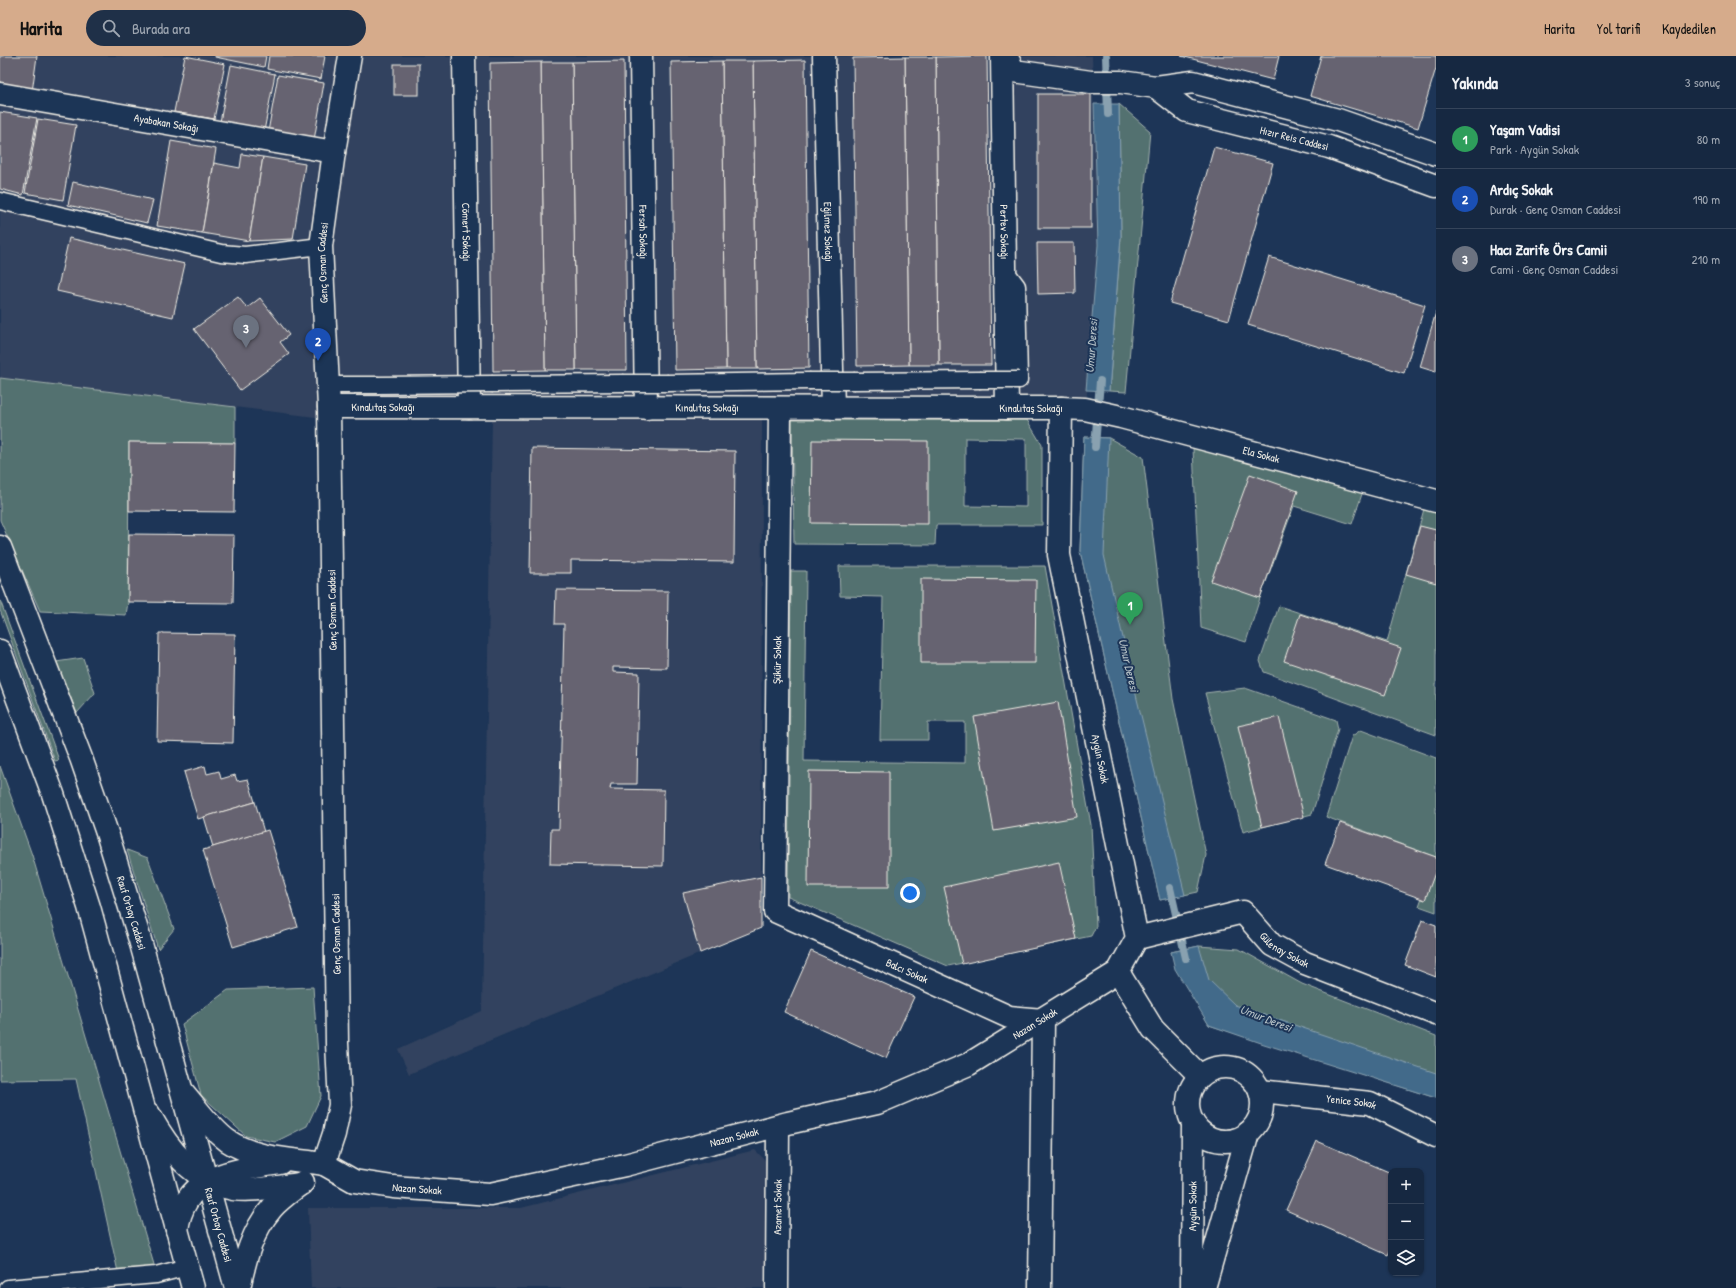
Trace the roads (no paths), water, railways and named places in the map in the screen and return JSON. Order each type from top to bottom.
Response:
[{"type":"street","name":"Genç Osman Caddesi","points":[[324,1164],[334,1134],[340,1104],[337,1043],[329,407],[321,246],[334,152],[350,56]]},
{"type":"street","name":"Cömert Sokağı","points":[[464,56],[470,407]]},
{"type":"street","name":"Fersah Sokağı","points":[[641,56],[646,408]]},
{"type":"street","name":"Eğilmez Sokağı","points":[[824,56],[833,408]]},
{"type":"street","name":"Pertev Sokağı","points":[[1002,56],[1007,408]]},
{"type":"street","name":"Hızır Reis Caddesi","points":[[1006,56],[1014,71],[1091,82],[1121,82],[1156,88],[1193,82],[1338,120],[1436,154]]},
{"type":"street","name":"Hızır Reis Caddesi","points":[[1156,88],[1187,111],[1329,147],[1436,186]]},
{"type":"street","name":"Ayabakan Sokağı","points":[[0,94],[334,152]]},
{"type":"street","name":"Kınalıtaş Sokağı","points":[[329,407],[1085,409]]},
{"type":"street","name":"Şükür Sokak","points":[[775,911],[780,408]]},
{"type":"street","name":"Aygün Sokak","points":[[1061,408],[1059,556],[1137,938]]},
{"type":"street","name":"Ela Sokak","points":[[1085,409],[1121,417],[1436,501]]},
{"type":"street","name":"Rauf Orbay Caddesi","points":[[0,548],[108,836],[140,940],[238,1288]]},
{"type":"street","points":[[0,651],[72,848],[193,1288]]},
{"type":"street","name":"Balcı Sokak","points":[[775,911],[1009,1017],[1043,1020]]},
{"type":"street","name":"Gülenay Sokak","points":[[1137,938],[1243,912],[1272,945],[1305,963],[1436,1014]]},
{"type":"street","points":[[1137,938],[1118,972],[1153,1029],[1200,1076],[1210,1070],[1222,1067],[1234,1068],[1245,1073],[1254,1081],[1260,1091],[1262,1103],[1261,1114],[1256,1125],[1248,1133],[1237,1139],[1225,1141],[1212,1139],[1201,1133],[1193,1123]]},
{"type":"street","name":"Nazan Sokak","points":[[324,1164],[354,1181],[393,1187],[490,1194],[624,1165],[778,1126],[877,1103],[969,1064],[1043,1020],[1118,972]]},
{"type":"street","points":[[1040,1288],[1043,1020]]},
{"type":"street","name":"Aygün Sokak","points":[[1192,1288],[1193,1123],[1188,1111],[1188,1098],[1192,1086],[1200,1076]]},
{"type":"street","points":[[182,1091],[217,1131],[240,1148],[258,1154],[324,1164]]},
{"type":"street","name":"Yenice Sokak","points":[[1260,1091],[1370,1103],[1436,1136]]},
{"type":"street","points":[[142,1102],[163,1138],[173,1151],[207,1181],[234,1189],[301,1184]]},
{"type":"street","name":"Azamet Sokak","points":[[777,1288],[778,1126]]},
{"type":"street","points":[[1204,1288],[1248,1133]]},
{"type":"street","points":[[177,1230],[178,1218],[188,1198],[195,1189],[207,1181],[233,1171],[296,1160]]},
{"type":"street","points":[[238,1288],[250,1244],[259,1225],[273,1207],[324,1164]]},
{"type":"lane","points":[[0,201],[221,253],[245,255],[321,246]]},
{"type":"lane","points":[[328,385],[1019,380],[1017,286],[1005,270]]},
{"type":"lane","points":[[8,1288],[156,1274],[188,1267]]},
{"type":"water","points":[[1094,104],[1119,104],[1121,237],[1109,391],[1086,390],[1098,245]]},
{"type":"water","points":[[1084,437],[1109,438],[1104,555],[1137,699],[1185,895],[1160,900],[1080,551]]},
{"type":"water","points":[[1199,946],[1209,980],[1235,1005],[1436,1073],[1436,1098],[1264,1044],[1209,1025],[1175,969],[1171,952]]},
{"type":"waterway","name":"Umur Deresi","points":[[1106,56],[1108,114]]},
{"type":"waterway","name":"Umur Deresi","points":[[1095,447],[1100,381]]},
{"type":"waterway","name":"Umur Deresi","points":[[1170,888],[1186,958]]},
{"type":"place","name":"Hacı Zarife Örs Camii","points":[[246,348]]},
{"type":"place","name":"Ardıç Sokak","points":[[318,361]]},
{"type":"place","name":"Yaşam Vadisi","points":[[1130,625]]}]
